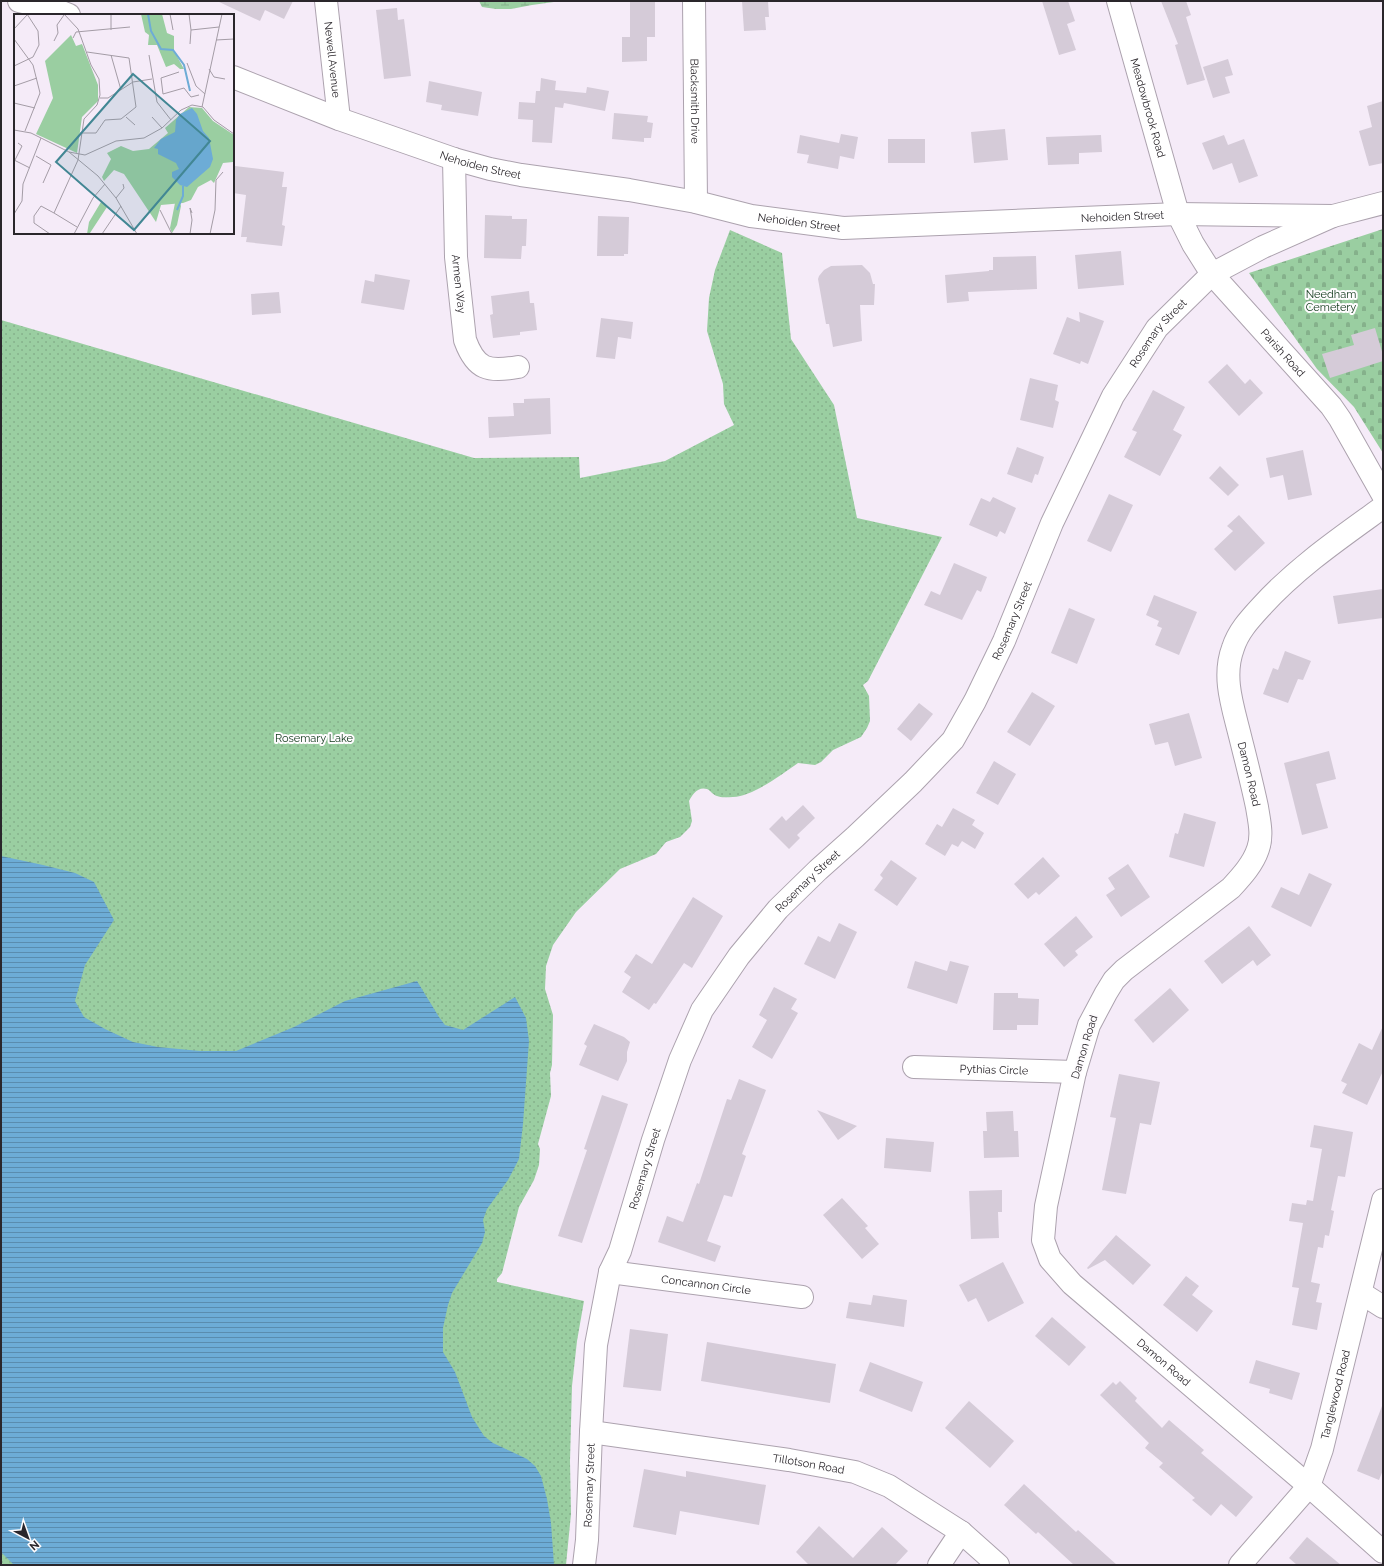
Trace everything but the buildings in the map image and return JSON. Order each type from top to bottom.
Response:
[{"type":"street","points":[[19,1],[54,9],[66,14]]},
{"type":"street","name":"Newell Avenue","points":[[326,1],[339,119]]},
{"type":"street","name":"Blacksmith Drive","points":[[694,1],[696,202]]},
{"type":"street","name":"Meadowbrook Road","points":[[1118,1],[1178,214]]},
{"type":"street","name":"Nehoiden Street","points":[[234,77],[339,119],[454,160],[490,169],[521,175],[629,190],[696,202],[751,216],[843,228],[1178,214],[1333,216],[1383,203]]},
{"type":"street","name":"Armen Way","points":[[454,160],[456,257],[465,340],[470,352],[477,362],[487,368],[499,370],[518,367]]},
{"type":"street","name":"Parish Road","points":[[1178,214],[1193,244],[1212,274],[1330,406],[1343,425],[1383,495]]},
{"type":"street","name":"Rosemary Street","points":[[584,1565],[587,1540],[596,1346],[610,1272],[620,1251],[653,1140],[680,1060],[702,1010],[739,956],[778,909],[913,782],[953,740],[975,702],[1001,648],[1052,523],[1113,396],[1157,328],[1212,274],[1263,247],[1333,216]]},
{"type":"street","name":"Damon Road","points":[[1383,506],[1301,568],[1270,597],[1248,621],[1238,637],[1229,659],[1229,693],[1253,787],[1260,824],[1258,848],[1252,863],[1231,888],[1124,970],[1114,980],[1098,1006],[1089,1026],[1075,1072],[1046,1206],[1043,1240],[1050,1259],[1072,1284],[1309,1486],[1383,1552]]},
{"type":"street","name":"Pythias Circle","points":[[914,1067],[1075,1072]]},
{"type":"street","name":"Tanglewood Road","points":[[1240,1565],[1309,1486],[1322,1449],[1383,1200]]},
{"type":"street","name":"Concannon Circle","points":[[610,1272],[802,1297]]},
{"type":"street","points":[[1361,1294],[1383,1307]]},
{"type":"street","name":"Tillotson Road","points":[[591,1432],[789,1460],[855,1472],[889,1486],[961,1532],[998,1565]]},
{"type":"street","points":[[939,1565],[961,1532]]},
{"type":"green space","points":[[479,1],[561,1],[511,9],[496,9],[482,7]]},
{"type":"green space","name":"Needham Cemetery","points":[[1383,229],[1383,453],[1354,407],[1317,369],[1249,273]]},
{"type":"green space","name":"Rosemary Lake","points":[[730,230],[782,253],[791,339],[834,405],[857,518],[942,537],[868,681],[863,685],[869,696],[870,721],[861,737],[833,750],[821,762],[815,765],[798,763],[767,784],[741,796],[720,797],[704,788],[698,790],[689,801],[692,821],[690,827],[680,837],[666,842],[656,854],[620,869],[576,912],[553,945],[546,966],[545,989],[553,1015],[552,1065],[550,1073],[551,1096],[538,1144],[540,1149],[539,1165],[534,1180],[519,1207],[502,1273],[497,1279],[497,1282],[584,1301],[577,1341],[572,1386],[570,1461],[571,1514],[566,1565],[1,1565],[1,320],[474,458],[579,457],[580,478],[665,461],[734,425],[724,404],[723,384],[707,331],[709,298],[715,270]]},
{"type":"water","points":[[1,856],[75,873],[94,882],[114,920],[85,965],[75,1001],[84,1017],[133,1042],[158,1047],[200,1051],[236,1051],[294,1027],[345,1001],[417,981],[445,1025],[463,1030],[515,997],[526,1018],[529,1041],[519,1159],[508,1180],[487,1209],[483,1220],[485,1232],[482,1243],[452,1293],[443,1328],[443,1352],[455,1372],[472,1417],[484,1436],[493,1443],[527,1459],[535,1466],[541,1476],[551,1523],[554,1565],[14,1565],[1,1552]]}]
